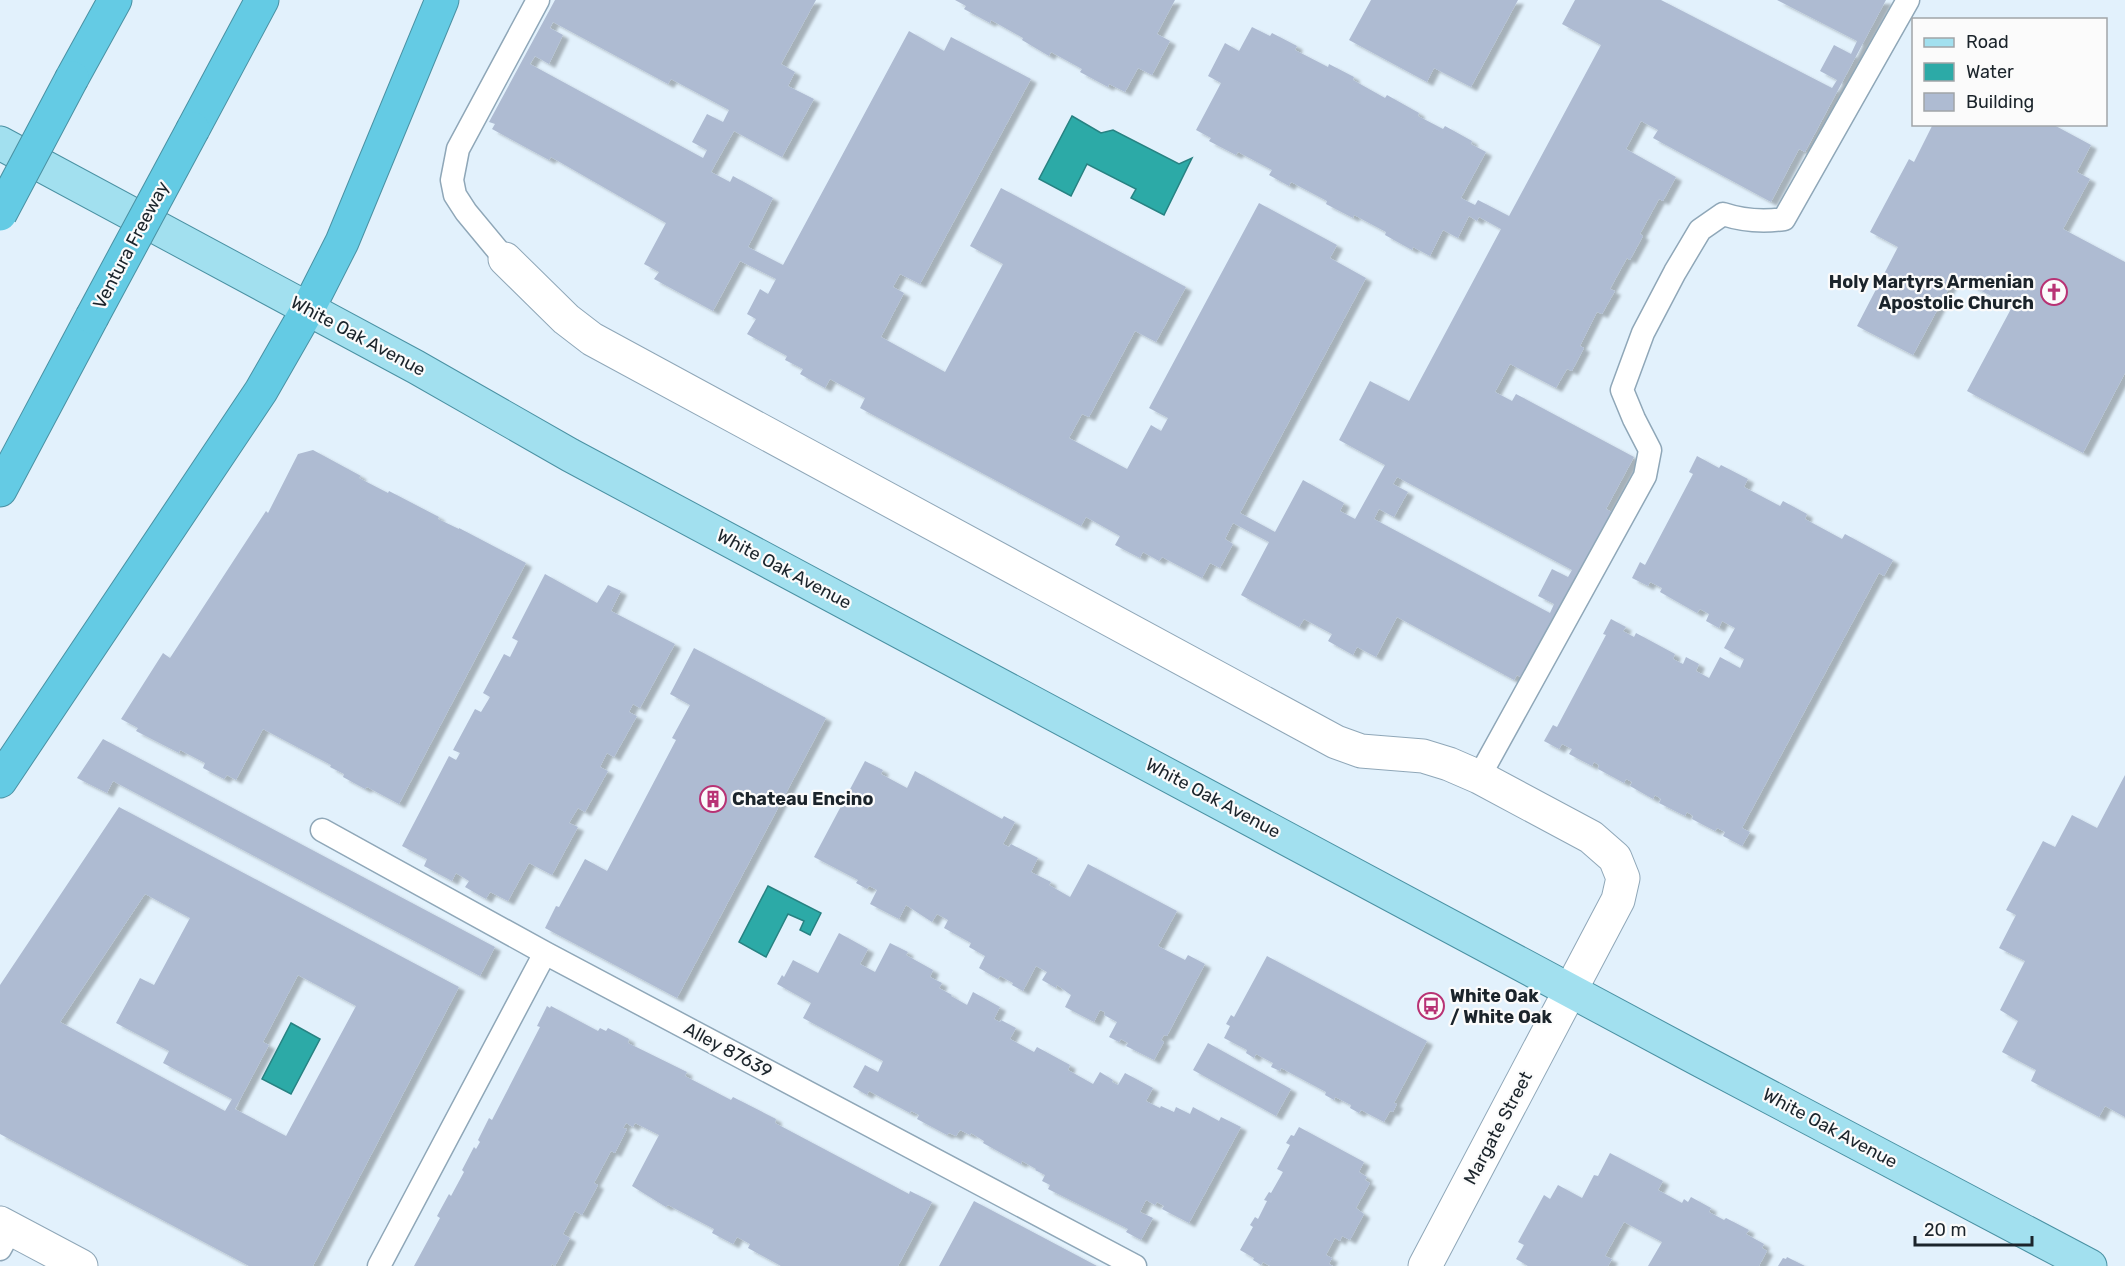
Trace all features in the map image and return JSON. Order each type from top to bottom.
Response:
[{"type":"highway","points":[[0,214],[115,0]]},
{"type":"highway","name":"Ventura Freeway","points":[[0,490],[262,0]]},
{"type":"highway","points":[[0,781],[261,391],[308,309],[342,242],[442,0]]},
{"type":"main road","name":"White Oak Avenue","points":[[0,143],[416,367],[570,455],[1570,991],[2090,1266]]},
{"type":"street","points":[[505,259],[566,319],[592,339],[1326,736],[1361,751],[1423,756],[1479,777],[1591,837],[1615,858],[1623,878],[1618,900],[1570,991]]},
{"type":"street","name":"Margate Street","points":[[1425,1266],[1570,991]]},
{"type":"street","points":[[4,1234],[81,1266]]},
{"type":"lane","points":[[505,259],[466,212],[455,195],[452,180],[458,148],[538,0]]},
{"type":"lane","points":[[1479,777],[1645,476],[1650,450],[1622,390],[1643,333],[1675,272],[1700,230],[1723,214],[1739,219],[1764,222],[1784,219],[1908,0]]},
{"type":"lane","name":"Alley 87639","points":[[322,830],[545,953],[1135,1266]]},
{"type":"lane","points":[[379,1266],[545,953]]},
{"type":"water","points":[[1072,116],[1101,133],[1113,130],[1179,164],[1192,158],[1164,215],[1131,198],[1136,189],[1087,164],[1071,196],[1039,179]]},
{"type":"water","points":[[768,886],[821,913],[810,935],[800,930],[804,921],[788,914],[766,957],[739,942]]},
{"type":"water","points":[[291,1023],[320,1039],[291,1094],[262,1079]]},
{"type":"building","points":[[555,0],[816,0],[781,64],[795,72],[788,86],[814,99],[782,157],[734,131],[711,172],[730,182],[733,176],[773,198],[748,247],[783,265],[909,31],[944,51],[951,37],[1031,79],[920,284],[900,274],[893,287],[904,293],[881,337],[945,372],[1003,264],[970,246],[1001,188],[1186,287],[1156,342],[1135,331],[1089,417],[1082,414],[1069,438],[1127,469],[1151,425],[1161,431],[1168,418],[1149,408],[1259,203],[1337,245],[1330,258],[1366,278],[1240,513],[1275,532],[1303,480],[1344,503],[1340,511],[1355,519],[1385,465],[1339,440],[1370,381],[1409,401],[1501,229],[1479,217],[1477,221],[1469,216],[1458,238],[1443,230],[1430,256],[1413,247],[1412,250],[1385,235],[1386,232],[1354,215],[1353,218],[1326,204],[1327,201],[1291,182],[1289,186],[1269,175],[1272,170],[1238,152],[1236,155],[1209,141],[1211,138],[1196,130],[1221,83],[1208,76],[1225,43],[1239,51],[1252,27],[1270,36],[1272,33],[1297,46],[1295,50],[1328,67],[1329,64],[1354,77],[1353,80],[1385,98],[1387,95],[1419,113],[1418,116],[1443,129],[1445,126],[1472,141],[1471,144],[1486,152],[1461,198],[1475,205],[1478,200],[1509,216],[1601,45],[1562,24],[1575,0],[1661,0],[1832,88],[1837,80],[1820,71],[1834,45],[1851,54],[1857,41],[1777,0],[1886,0],[1805,152],[1799,149],[1771,202],[1653,138],[1658,130],[1641,121],[1626,149],[1676,177],[1663,201],[1659,199],[1640,234],[1643,236],[1630,260],[1627,258],[1610,289],[1615,291],[1602,314],[1597,312],[1580,346],[1584,348],[1572,371],[1567,369],[1556,388],[1510,364],[1495,392],[1512,401],[1516,394],[1634,457],[1606,509],[1612,512],[1522,678],[1517,675],[1514,680],[1397,617],[1376,657],[1357,647],[1353,655],[1328,641],[1332,634],[1304,619],[1299,627],[1241,595],[1269,542],[1233,523],[1225,539],[1233,544],[1220,568],[1210,563],[1202,578],[1162,557],[1159,561],[1143,552],[1140,558],[1115,545],[1120,536],[1086,517],[1081,526],[860,408],[865,398],[830,379],[825,388],[800,374],[803,369],[785,360],[787,356],[747,334],[756,319],[747,314],[760,289],[768,294],[776,279],[740,261],[713,311],[654,279],[659,272],[644,264],[666,223],[551,157],[549,160],[492,129],[495,124],[489,122]],"holes":[[[553,22],[668,84],[671,79],[729,110],[723,122],[707,114],[692,142],[707,150],[703,158],[530,64],[535,56],[549,64],[563,35],[550,28]],[[1397,477],[1572,570],[1568,577],[1552,569],[1538,596],[1554,604],[1550,613],[1374,519],[1379,509],[1394,517],[1408,492],[1393,484]]]},
{"type":"building","points":[[955,0],[1175,0],[1157,34],[1170,41],[1152,75],[1138,68],[1125,92],[1109,84],[1108,87],[1080,72],[1082,69],[1051,52],[1049,56],[991,20],[990,23],[964,9],[966,6]]},
{"type":"building","points":[[1371,0],[1518,0],[1471,87],[1434,68],[1427,82],[1349,40]]},
{"type":"building","name":"Holy Martyrs Armenian Apostolic Church","points":[[1932,126],[2056,126],[2091,145],[2077,172],[2090,179],[2063,229],[2125,262],[2125,373],[2083,453],[1967,391],[2012,307],[1955,277],[1913,355],[1857,326],[1898,247],[1870,232],[1909,159],[1914,162]]},
{"type":"building","points":[[313,450],[361,476],[359,478],[388,493],[389,491],[439,517],[438,519],[526,563],[399,804],[343,777],[344,774],[330,767],[331,765],[263,729],[236,780],[227,775],[224,779],[203,768],[205,763],[180,750],[179,753],[136,731],[138,728],[121,719],[163,653],[170,658],[266,511],[268,513],[298,454]]},
{"type":"building","points":[[1697,456],[1719,468],[1721,465],[1748,479],[1744,487],[1780,506],[1783,501],[1807,514],[1805,519],[1842,539],[1845,534],[1893,560],[1884,576],[1879,573],[1742,828],[1750,832],[1742,846],[1723,836],[1725,832],[1717,828],[1715,831],[1692,819],[1693,816],[1687,812],[1685,816],[1659,803],[1661,799],[1655,795],[1653,799],[1630,786],[1632,782],[1626,779],[1624,783],[1598,769],[1599,765],[1594,762],[1592,766],[1569,754],[1572,749],[1562,744],[1559,749],[1544,741],[1553,725],[1557,727],[1606,635],[1603,634],[1611,619],[1626,627],[1623,631],[1634,637],[1636,633],[1675,654],[1673,659],[1683,664],[1686,657],[1699,664],[1696,671],[1709,678],[1720,657],[1740,668],[1744,659],[1724,648],[1735,628],[1722,621],[1719,628],[1706,621],[1709,614],[1700,609],[1697,613],[1660,592],[1662,588],[1650,582],[1648,586],[1632,578],[1640,562],[1645,565],[1693,474],[1689,472]]},
{"type":"building","points":[[545,574],[597,603],[608,585],[621,591],[611,611],[675,644],[640,708],[633,704],[629,712],[637,716],[614,757],[607,753],[600,767],[608,771],[585,812],[578,808],[569,823],[578,827],[552,875],[529,863],[508,901],[490,892],[486,899],[465,887],[469,881],[456,873],[452,881],[424,866],[427,859],[402,846],[449,756],[456,760],[460,753],[453,750],[475,709],[481,712],[490,697],[483,693],[504,654],[510,657],[518,641],[512,638]]},
{"type":"building","name":"Chateau Encino","points":[[694,648],[826,718],[677,998],[545,928],[585,859],[607,871],[676,740],[672,738],[690,705],[670,694]]},
{"type":"building","points":[[103,739],[495,947],[480,976],[113,781],[107,793],[77,778]]},
{"type":"building","points":[[865,761],[883,770],[881,774],[907,788],[915,771],[1002,819],[1004,816],[1015,822],[1003,844],[1009,847],[1011,844],[1038,858],[1031,872],[1051,882],[1049,885],[1070,897],[1088,864],[1177,911],[1158,946],[1185,960],[1188,955],[1205,964],[1167,1036],[1164,1035],[1161,1040],[1164,1042],[1154,1060],[1126,1046],[1128,1043],[1121,1039],[1119,1042],[1109,1037],[1117,1022],[1104,1015],[1105,1012],[1100,1010],[1094,1022],[1065,1007],[1071,995],[1057,985],[1056,988],[1042,980],[1047,972],[1036,966],[1023,991],[1000,976],[998,979],[979,968],[985,956],[969,947],[971,943],[944,928],[948,920],[937,914],[932,922],[906,905],[899,919],[870,904],[877,890],[869,886],[867,889],[856,883],[858,880],[814,857]]},
{"type":"building","points":[[2125,775],[2125,1117],[2105,1106],[2099,1117],[2031,1081],[2036,1070],[2002,1052],[2018,1021],[2000,1010],[2025,961],[1999,948],[2016,915],[2006,910],[2043,841],[2055,847],[2072,815],[2097,828]]},
{"type":"building","points":[[119,807],[459,987],[313,1266],[249,1266],[0,1134],[0,985]],"holes":[[[145,894],[190,918],[154,985],[140,978],[116,1023],[169,1051],[163,1063],[232,1099],[225,1111],[60,1022]],[[298,975],[356,1006],[286,1136],[235,1109],[269,1045],[263,1042]]]},
{"type":"building","points":[[839,933],[868,949],[860,964],[875,972],[890,943],[908,952],[906,955],[933,970],[930,977],[942,983],[939,988],[951,996],[967,1005],[973,992],[1000,1007],[994,1019],[1016,1028],[1010,1039],[1034,1052],[1037,1047],[1070,1065],[1068,1070],[1093,1084],[1100,1072],[1118,1085],[1125,1073],[1153,1088],[1146,1101],[1160,1108],[1161,1106],[1174,1112],[1176,1107],[1190,1114],[1193,1107],[1219,1121],[1221,1117],[1241,1127],[1189,1223],[1162,1209],[1164,1206],[1157,1202],[1155,1205],[1146,1200],[1140,1212],[1153,1218],[1141,1240],[1126,1232],[1128,1229],[1048,1189],[1050,1185],[1042,1181],[1045,1175],[1022,1161],[1021,1164],[983,1143],[984,1141],[971,1133],[970,1135],[960,1130],[956,1136],[949,1133],[947,1135],[917,1119],[919,1115],[911,1111],[910,1113],[869,1091],[867,1095],[853,1087],[865,1065],[878,1072],[883,1061],[803,1018],[811,1003],[777,984],[782,975],[784,977],[793,960],[818,973]]},
{"type":"building","points":[[1267,956],[1427,1041],[1394,1103],[1397,1104],[1393,1112],[1390,1111],[1384,1122],[1361,1110],[1359,1113],[1350,1108],[1351,1105],[1335,1097],[1334,1100],[1325,1095],[1326,1092],[1281,1068],[1280,1071],[1271,1067],[1273,1063],[1256,1054],[1254,1058],[1246,1053],[1247,1050],[1224,1038],[1230,1026],[1226,1024],[1231,1015],[1234,1017]]},
{"type":"building","points":[[547,1006],[598,1031],[600,1028],[606,1031],[608,1028],[629,1039],[628,1043],[687,1072],[685,1076],[731,1100],[733,1097],[776,1119],[775,1123],[909,1194],[910,1191],[932,1202],[898,1266],[781,1266],[748,1248],[750,1244],[737,1237],[733,1244],[712,1233],[714,1229],[668,1205],[666,1207],[632,1186],[659,1135],[635,1123],[633,1127],[626,1123],[623,1128],[627,1129],[615,1153],[611,1151],[594,1183],[598,1185],[582,1215],[575,1211],[563,1234],[570,1238],[555,1266],[552,1264],[551,1266],[414,1266],[440,1218],[437,1216],[449,1194],[451,1196],[474,1147],[476,1149],[480,1142],[478,1140],[489,1118],[492,1120],[540,1027],[537,1026]]},
{"type":"building","points":[[1208,1043],[1291,1089],[1276,1116],[1193,1070]]},
{"type":"building","points":[[1299,1127],[1364,1162],[1359,1172],[1367,1177],[1365,1180],[1370,1183],[1356,1208],[1364,1214],[1350,1240],[1342,1236],[1340,1241],[1335,1238],[1326,1255],[1332,1258],[1329,1264],[1333,1266],[1270,1266],[1263,1262],[1261,1265],[1240,1250],[1253,1227],[1250,1225],[1255,1217],[1258,1219],[1267,1201],[1264,1200],[1269,1192],[1271,1193],[1283,1172],[1277,1169],[1290,1145],[1286,1143]]},
{"type":"building","points":[[1610,1153],[1663,1181],[1658,1190],[1682,1203],[1684,1199],[1688,1202],[1691,1197],[1711,1208],[1709,1212],[1749,1230],[1746,1234],[1764,1244],[1762,1248],[1767,1251],[1759,1266],[1648,1266],[1662,1242],[1624,1222],[1605,1256],[1612,1259],[1608,1266],[1528,1266],[1516,1259],[1524,1245],[1518,1242],[1544,1195],[1550,1199],[1558,1185],[1582,1198],[1594,1175],[1598,1176]]},
{"type":"building","points":[[974,1201],[1097,1266],[939,1266]]},
{"type":"building","points":[[1787,1257],[1805,1266],[1778,1266],[1783,1258]]},
{"type":"place","name":"Holy Martyrs Armenian Apostolic Church","points":[[2054,292]]},
{"type":"place","name":"Chateau Encino","points":[[713,799]]},
{"type":"place","name":"White Oak / White Oak","points":[[1431,1006]]}]
